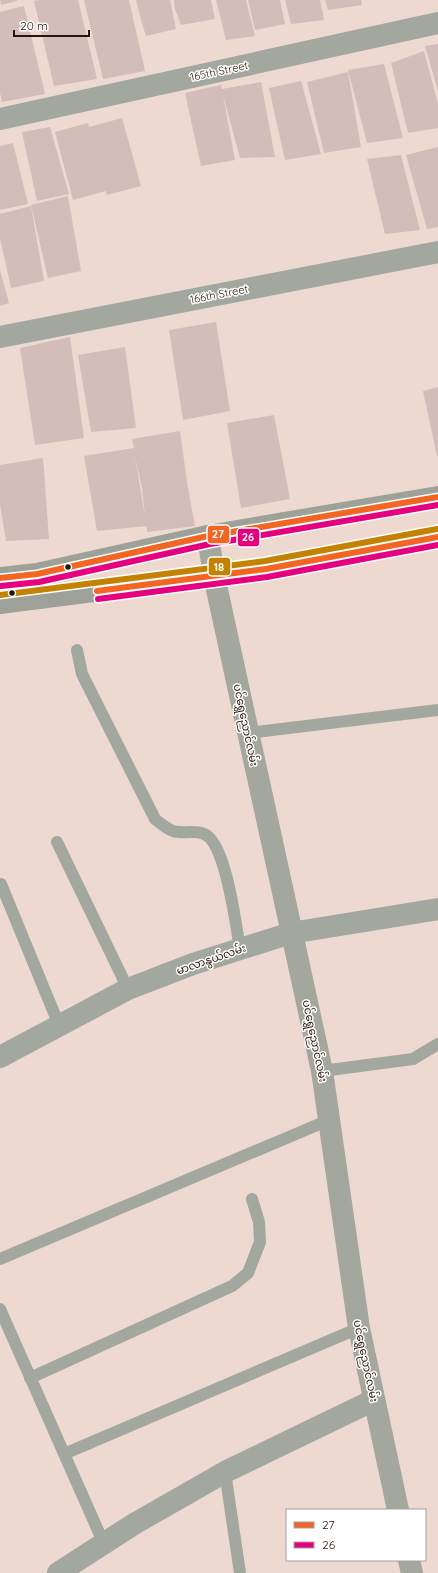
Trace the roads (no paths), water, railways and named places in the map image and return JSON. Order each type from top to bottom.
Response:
[{"type":"main road","points":[[0,578],[37,574],[208,536],[438,497]]},
{"type":"main road","points":[[0,603],[266,569],[438,537]]},
{"type":"street","name":"165th Street","points":[[0,119],[438,23]]},
{"type":"street","name":"166th Street","points":[[0,337],[438,252]]},
{"type":"street","name":"ပင်ရွှေညောင်လမ်း","points":[[208,536],[214,576],[322,1071],[358,1328],[398,1509]]},
{"type":"street","name":"မာလာနွယ်လမ်း","points":[[0,1057],[128,989],[193,964],[291,933],[438,909]]},
{"type":"street","points":[[58,1573],[134,1524],[225,1472],[374,1400]]},
{"type":"street","points":[[409,1561],[412,1573]]},
{"type":"lane","points":[[77,650],[82,674],[155,819],[173,831],[204,834],[215,842],[224,866],[230,889],[240,949]]},
{"type":"lane","points":[[248,733],[438,710]]},
{"type":"lane","points":[[57,842],[128,989]]},
{"type":"lane","points":[[1,884],[59,1025]]},
{"type":"lane","points":[[322,1071],[413,1059],[438,1044]]},
{"type":"lane","points":[[0,1259],[330,1120]]},
{"type":"lane","points":[[30,1378],[232,1286],[248,1273],[260,1242],[259,1222],[252,1200]]},
{"type":"lane","points":[[0,1309],[104,1544]]},
{"type":"lane","points":[[64,1454],[358,1328]]},
{"type":"lane","points":[[225,1472],[240,1573]]}]
